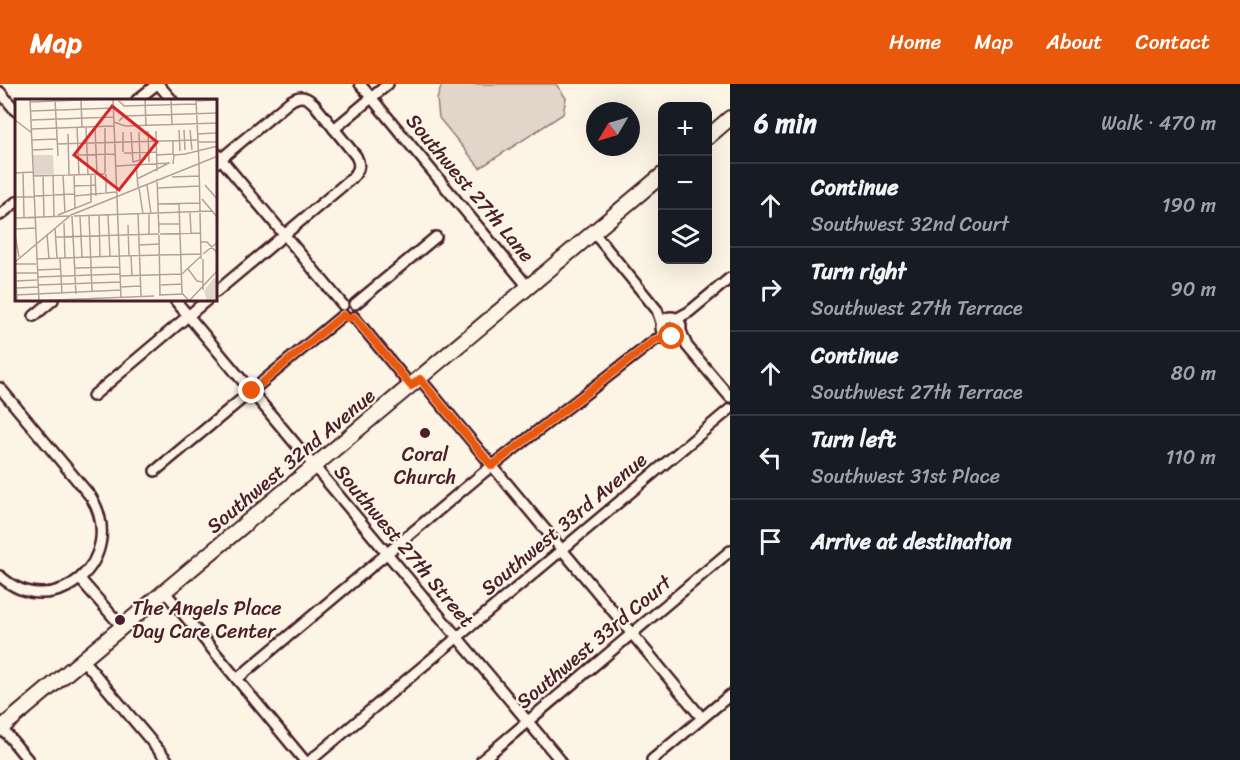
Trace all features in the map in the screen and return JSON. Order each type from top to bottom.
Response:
[{"type":"street","points":[[6,84],[0,90],[15,110]]},
{"type":"street","points":[[138,99],[158,84],[171,99]]},
{"type":"street","name":"Southwest 27th Lane","points":[[360,84],[529,288]]},
{"type":"street","points":[[334,129],[388,84]]},
{"type":"street","points":[[218,290],[285,234],[352,178],[359,168],[356,156],[310,100],[300,97],[289,102],[218,158],[285,234],[343,305]]},
{"type":"street","points":[[712,134],[730,118]]},
{"type":"street","name":"Southwest 32nd Avenue","points":[[1,729],[658,179]]},
{"type":"street","points":[[0,215],[15,203]]},
{"type":"street","points":[[594,233],[657,310],[666,332],[687,346],[730,397]]},
{"type":"street","points":[[355,304],[436,237]]},
{"type":"street","points":[[666,332],[677,335],[677,323],[730,278]]},
{"type":"street","points":[[34,316],[51,302]]},
{"type":"street","name":"Southwest 27th Street","points":[[177,302],[560,760]]},
{"type":"street","points":[[93,396],[205,302]]},
{"type":"street","points":[[348,302],[355,304],[358,311],[354,317],[347,318],[343,315],[341,310],[343,305],[348,302]]},
{"type":"street","points":[[657,310],[677,323],[687,346]]},
{"type":"street","points":[[155,471],[343,315]]},
{"type":"street","points":[[354,317],[492,466],[702,718]]},
{"type":"street","points":[[666,332],[665,320],[677,323]]},
{"type":"street","points":[[237,679],[492,466],[666,332]]},
{"type":"street","points":[[0,388],[86,492],[97,509],[102,529],[100,547],[92,566],[80,579],[65,588],[40,593],[15,587],[0,576]]},
{"type":"street","name":"Southwest 33rd Avenue","points":[[311,760],[730,409]]},
{"type":"street","name":"Southwest 33rd Court","points":[[482,760],[730,551]]},
{"type":"street","points":[[80,579],[122,627]]},
{"type":"street","points":[[165,592],[304,760]]},
{"type":"street","points":[[83,660],[167,760]]},
{"type":"street","points":[[652,760],[730,695]]},
{"type":"street","points":[[1,729],[28,760]]},
{"type":"shaded area","points":[[442,84],[556,84],[566,98],[563,114],[480,168],[439,118],[437,99]]},
{"type":"place","name":"Coral Church","points":[[425,433]]},
{"type":"place","name":"The Angels Place Day Care Center","points":[[120,620]]},
{"type":"route","points":[[252,391],[343,315],[350,319],[354,317],[411,386],[420,379],[492,466],[655,340],[667,336],[672,337]]}]
